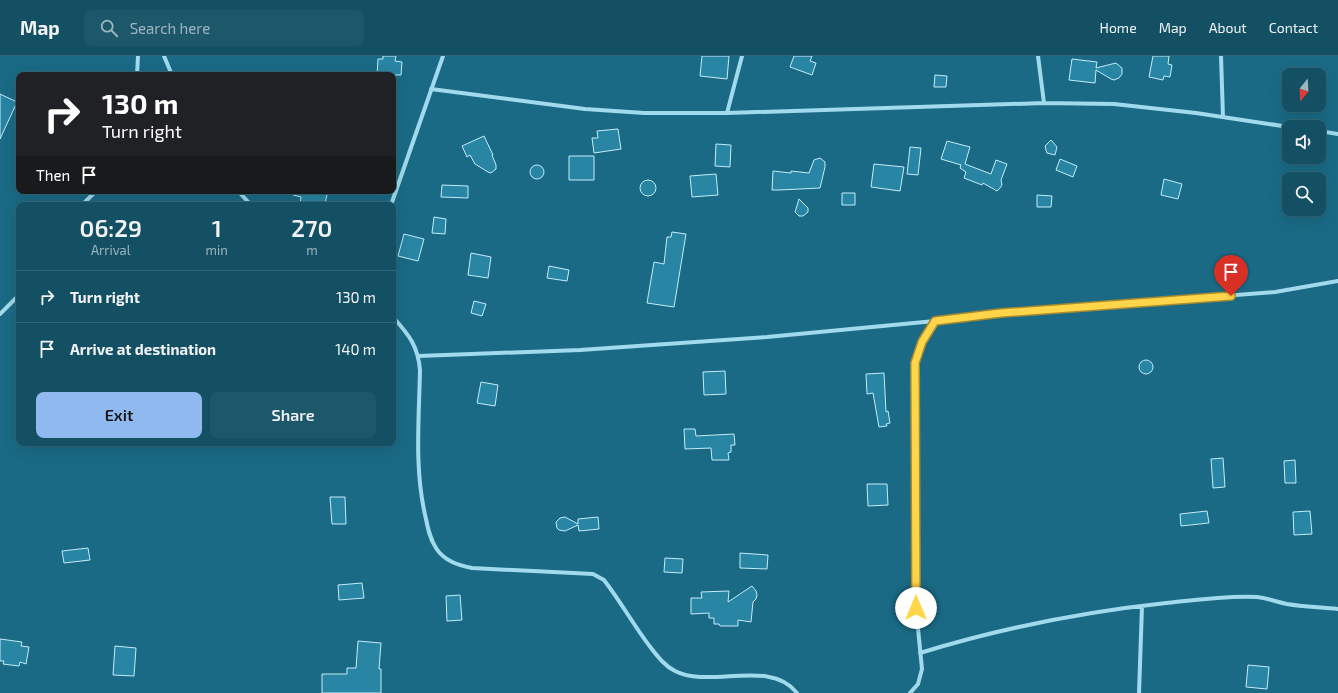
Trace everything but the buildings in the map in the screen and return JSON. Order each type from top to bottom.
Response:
[{"type":"street","points":[[137,72],[138,56]]},
{"type":"street","points":[[164,56],[171,72]]},
{"type":"street","points":[[396,190],[443,56]]},
{"type":"street","points":[[727,113],[742,56]]},
{"type":"street","points":[[1038,56],[1044,102]]},
{"type":"street","points":[[1222,56],[1223,117]]},
{"type":"street","points":[[431,89],[585,109],[644,113],[727,113],[1044,102],[1114,104],[1151,107],[1282,126]]},
{"type":"street","points":[[1326,132],[1338,134]]},
{"type":"street","points":[[85,202],[93,194]]},
{"type":"street","points":[[241,194],[248,202]]},
{"type":"street","points":[[419,356],[587,350],[767,337],[935,321],[1001,313],[1275,292],[1338,281]]},
{"type":"street","points":[[0,314],[16,298]]},
{"type":"street","points":[[396,321],[413,342],[419,356],[420,370],[417,459],[420,487],[429,533],[436,548],[444,556],[457,565],[472,568],[594,574],[604,580],[650,647],[662,662],[674,671],[690,676],[765,676],[780,680],[793,688],[797,693]]},
{"type":"street","points":[[910,693],[918,684],[922,669],[916,608],[915,363],[922,342],[935,321]]},
{"type":"street","points":[[920,653],[951,643],[1026,625],[1077,615],[1142,606],[1253,597],[1287,604],[1338,609]]},
{"type":"street","points":[[1139,693],[1142,606]]},
{"type":"route","points":[[916,608],[915,363],[922,342],[935,321],[1001,313],[1231,296]]}]
